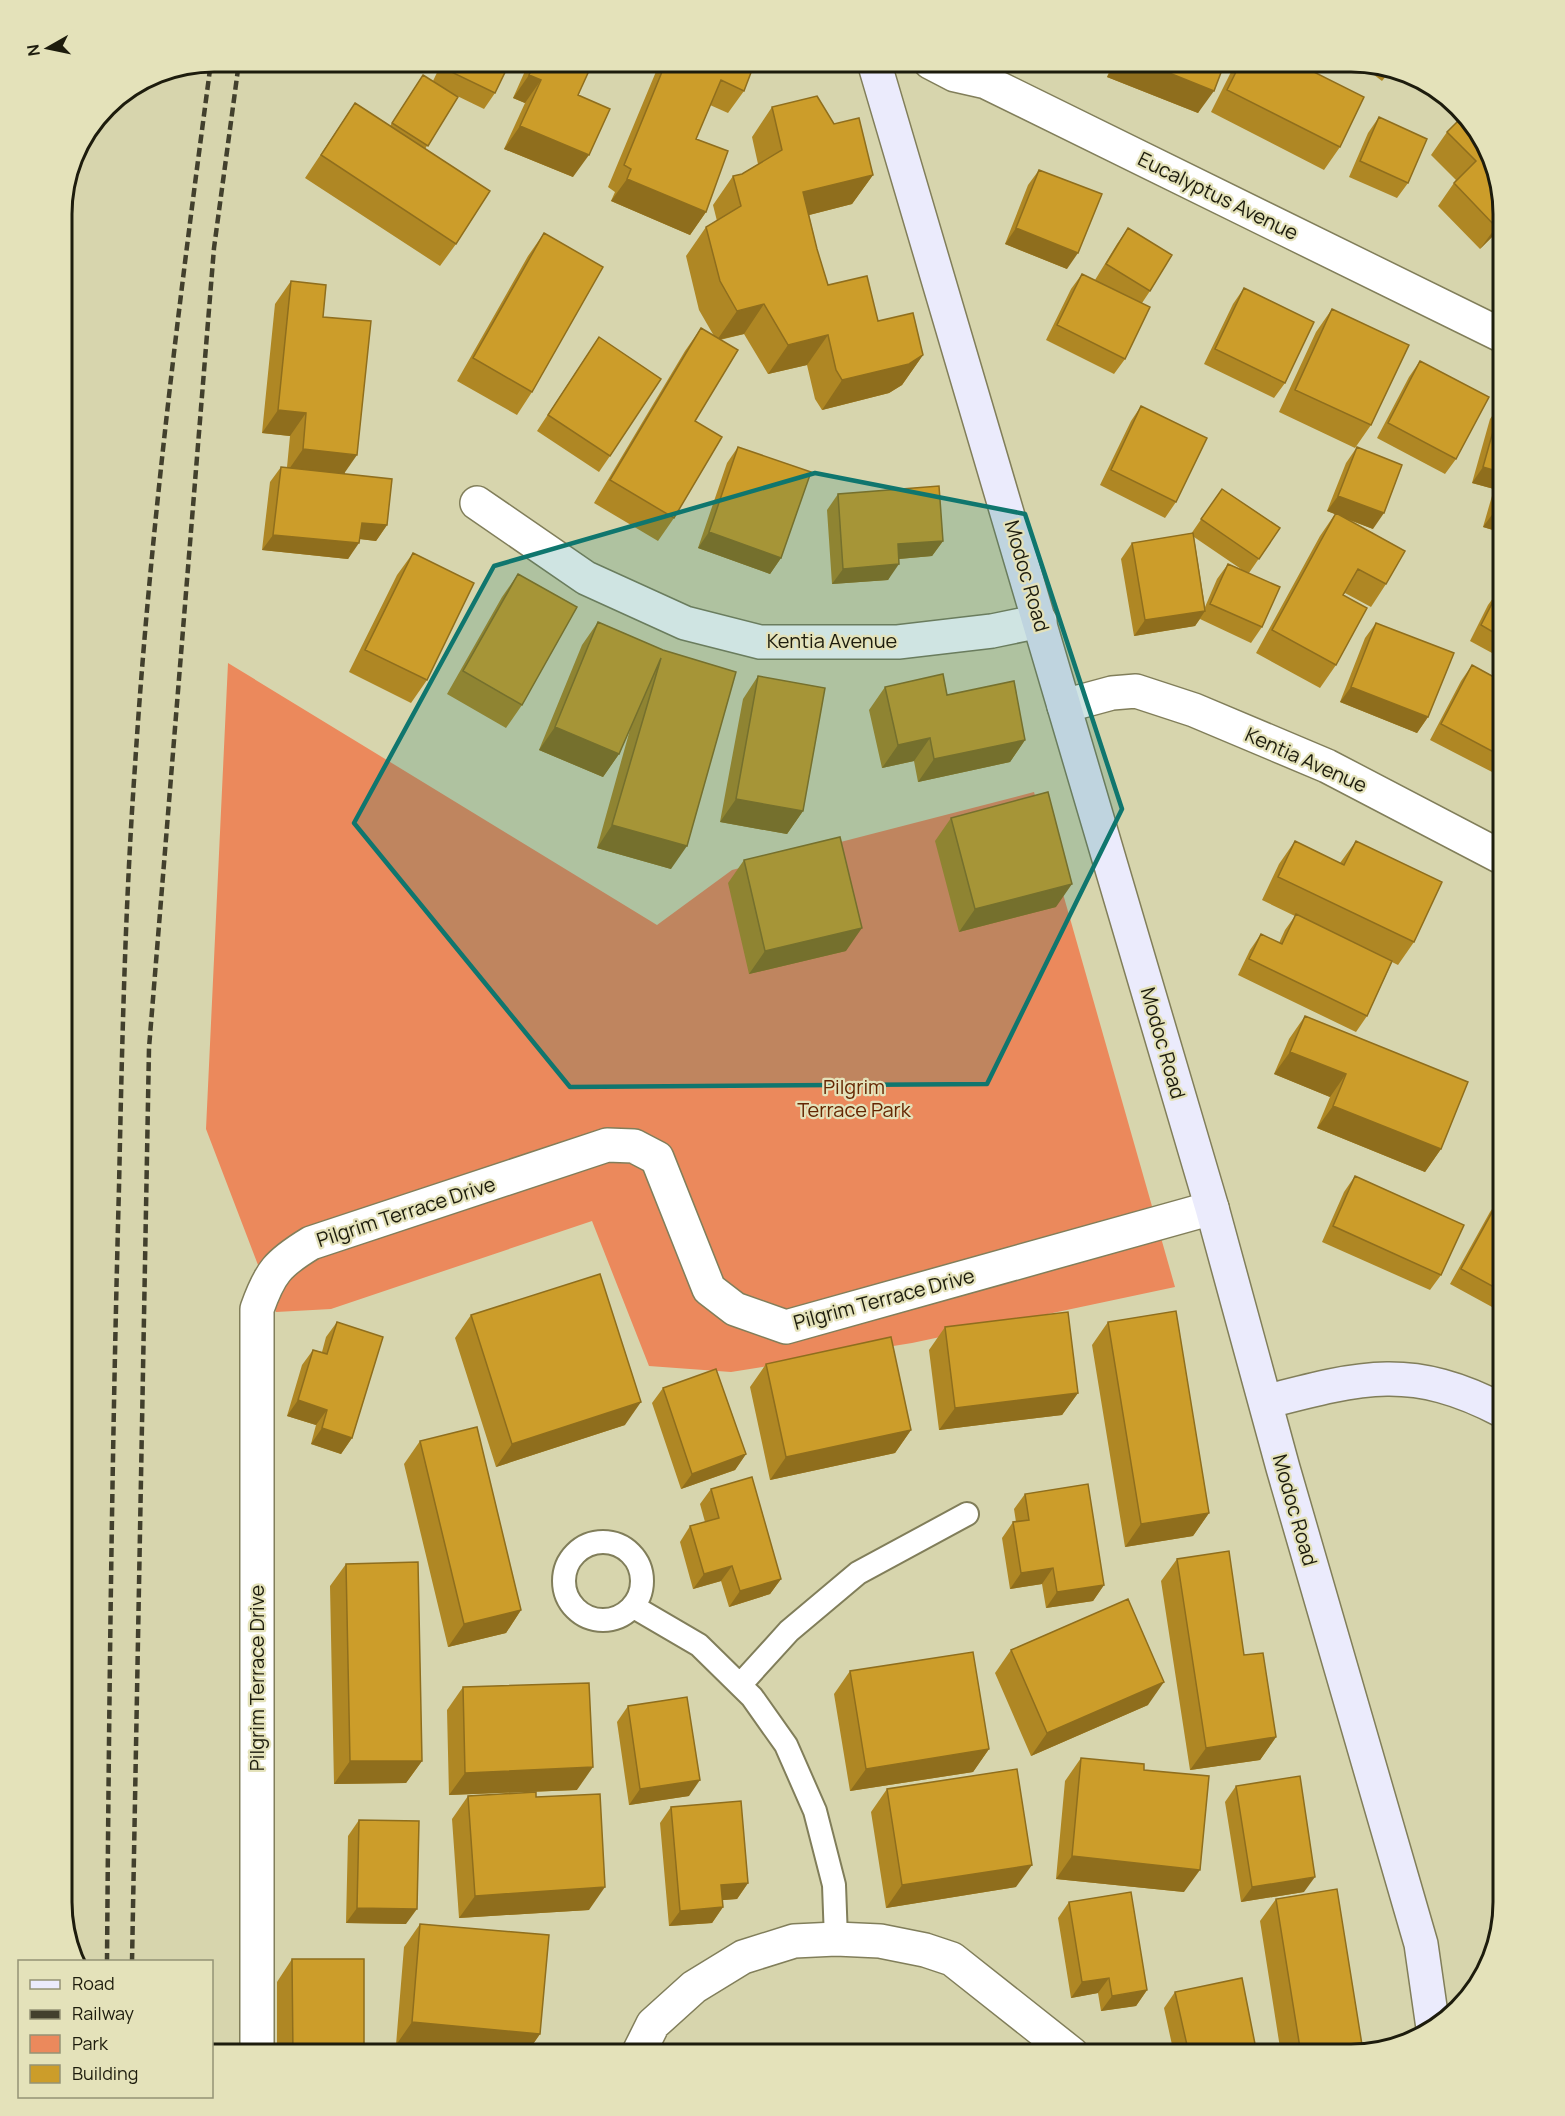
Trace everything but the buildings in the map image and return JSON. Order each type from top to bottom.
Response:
[{"type":"street","name":"Modoc Road","points":[[877,72],[1212,1208],[1265,1402],[1421,1944],[1432,2019]]},
{"type":"street","name":"Eucalyptus Avenue","points":[[949,72],[986,82],[1493,331]]},
{"type":"street","name":"Kentia Avenue","points":[[477,503],[586,578],[685,623],[760,642],[898,642],[992,631],[1040,621]]},
{"type":"street","name":"Kentia Avenue","points":[[1064,706],[1112,693],[1136,691],[1194,710],[1327,766],[1493,853]]},
{"type":"street","name":"Pilgrim Terrace Drive","points":[[257,2044],[257,1309],[267,1281],[285,1258],[311,1243],[607,1145],[634,1146],[657,1158],[709,1288],[735,1309],[786,1327],[1212,1208]]},
{"type":"street","points":[[1265,1402],[1323,1387],[1394,1377],[1434,1382],[1476,1396],[1493,1405]]},
{"type":"street","points":[[643,2044],[653,2024],[694,1987],[743,1957],[794,1941],[836,1939],[880,1941],[925,1950],[952,1959],[1059,2044]]},
{"type":"lane","points":[[740,1685],[789,1631],[858,1573],[967,1514]]},
{"type":"lane","points":[[634,1607],[699,1645],[752,1697],[786,1745],[815,1811],[834,1885],[836,1939]]},
{"type":"highlighted area","points":[[815,473],[1025,514],[1122,809],[987,1084],[570,1087],[354,823],[494,566]]},
{"type":"green space","name":"Pilgrim Terrace Park","points":[[228,663],[657,925],[732,870],[1034,792],[1175,1287],[912,1343],[731,1372],[649,1366],[592,1221],[331,1309],[276,1312],[206,1129]]},
{"type":"railway","points":[[107,1960],[114,1381],[126,924],[141,678],[157,501],[210,72]]},
{"type":"railway","points":[[132,1960],[149,1048],[214,248],[238,72]]}]
